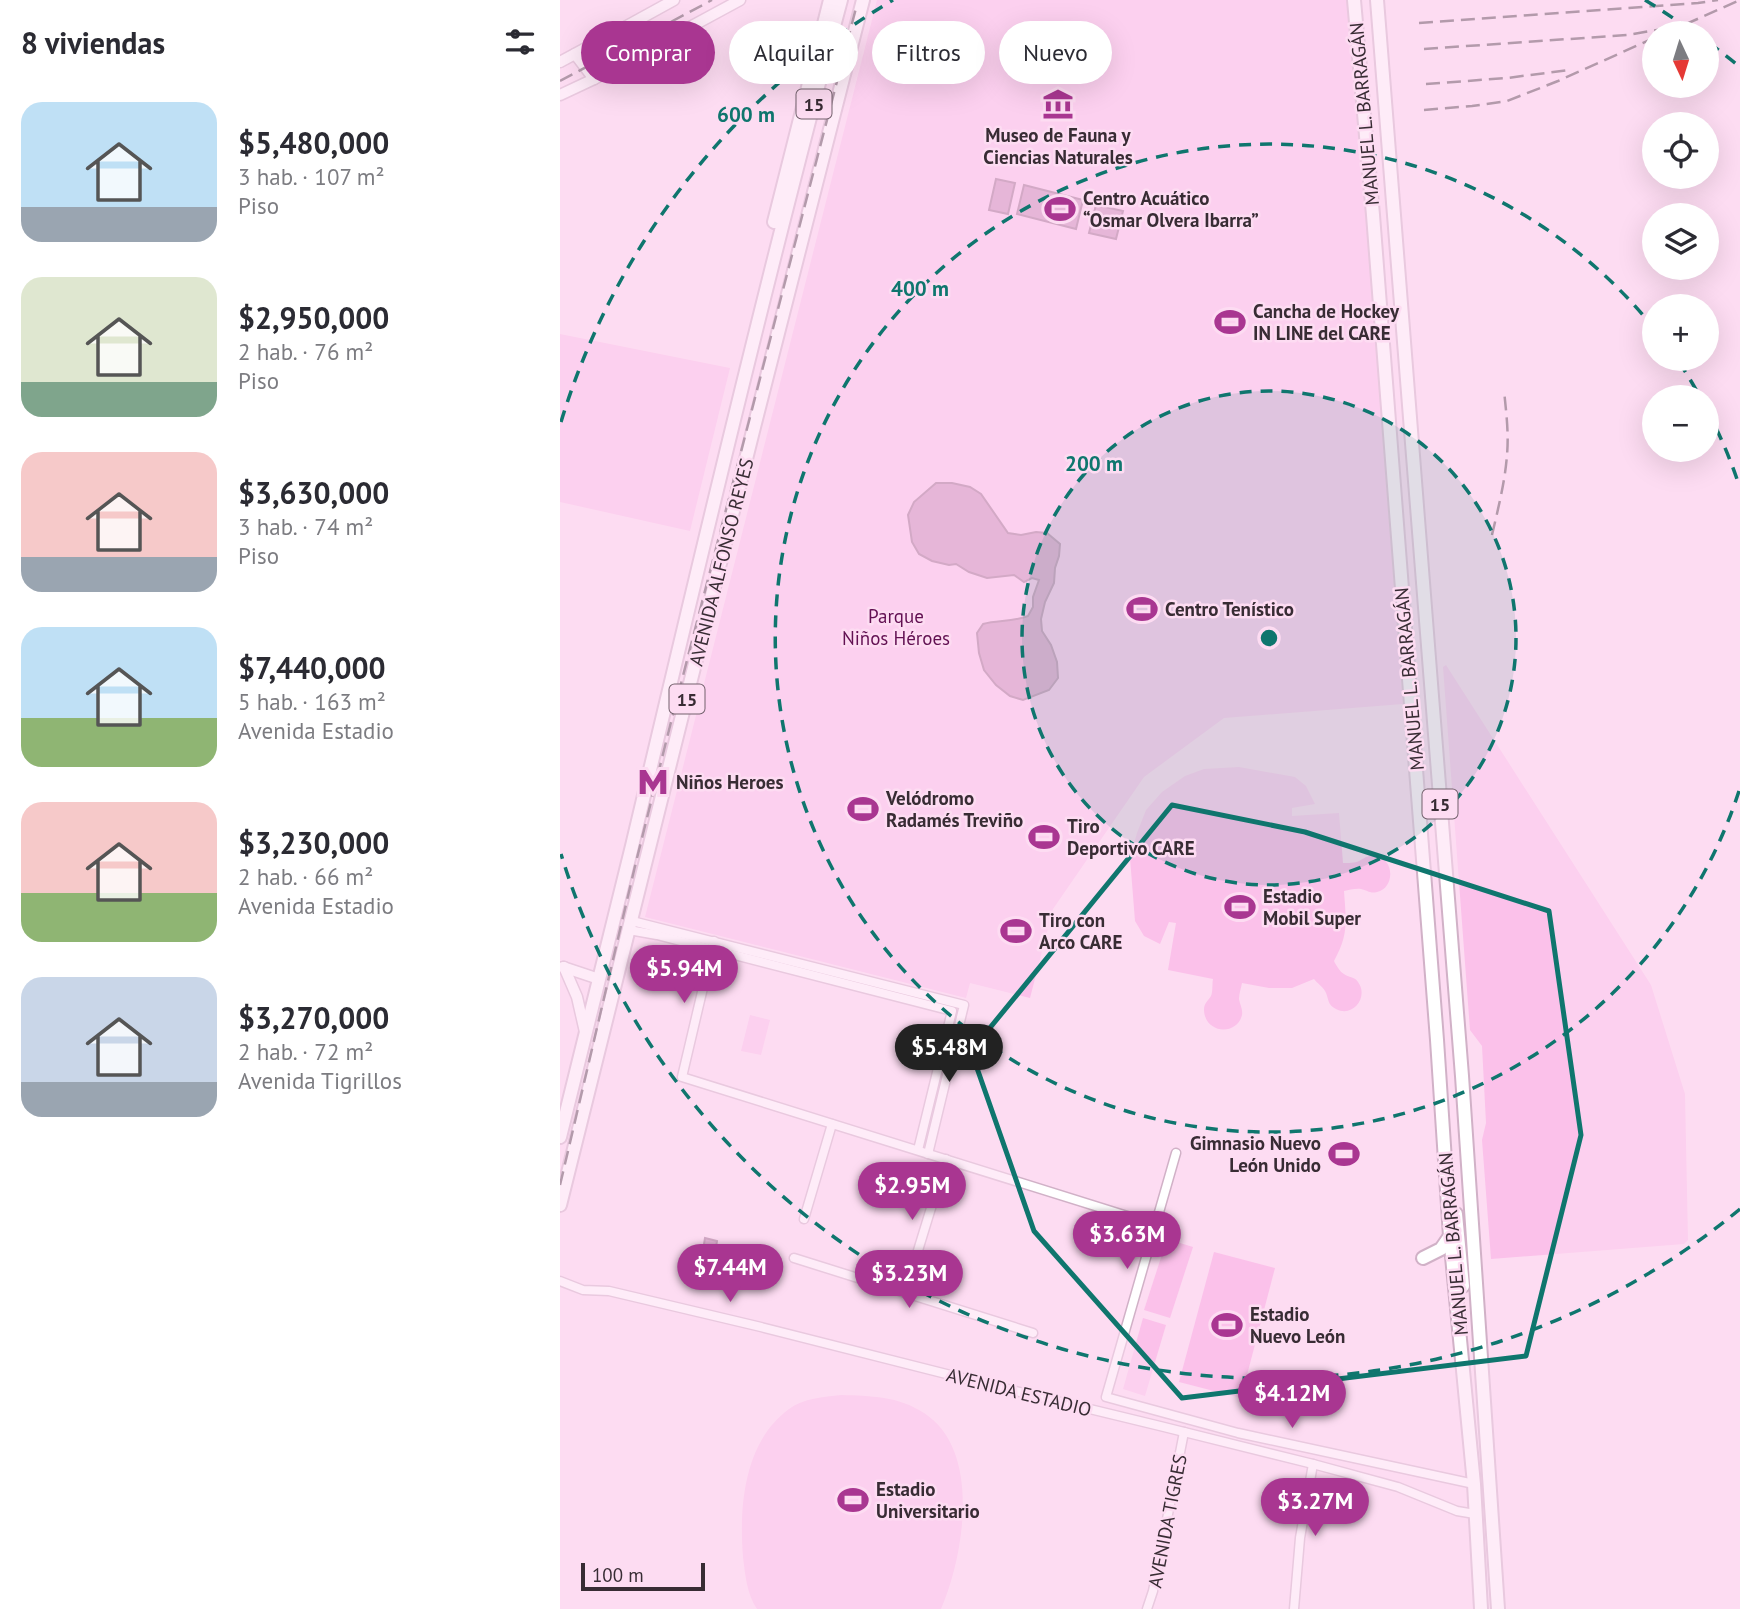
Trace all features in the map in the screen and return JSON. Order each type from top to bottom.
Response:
[{"type":"highway","points":[[770,271],[768,262],[771,236],[830,0]]},
{"type":"highway","name":"AVENIDA ALFONSO REYES","points":[[560,1137],[770,271],[841,0]]},
{"type":"highway","name":"AVENIDA ALFONSO REYES","points":[[560,1205],[863,0]]},
{"type":"highway","points":[[783,316],[795,300],[872,0]]},
{"type":"highway","name":"MANUEL L. BARRAGÁN","points":[[1354,0],[1372,201],[1450,1236],[1474,1483],[1481,1609]]},
{"type":"highway","name":"MANUEL L. BARRAGÁN","points":[[1377,0],[1462,1076],[1498,1609]]},
{"type":"highway","points":[[674,669],[701,641]]},
{"type":"highway","points":[[594,999],[624,954]]},
{"type":"highway","points":[[1448,1187],[1458,1221],[1466,1326],[1461,1343]]},
{"type":"highway","points":[[1423,1258],[1441,1249],[1450,1236]]},
{"type":"street","points":[[560,62],[674,0]]},
{"type":"street","points":[[701,21],[740,0]]},
{"type":"street","points":[[575,54],[581,62]]},
{"type":"street","points":[[560,96],[584,84]]},
{"type":"street","points":[[631,926],[964,1005],[928,1154]]},
{"type":"street","points":[[713,945],[682,1077],[1156,1225]]},
{"type":"street","points":[[772,960],[952,1011],[918,1150]]},
{"type":"street","points":[[562,966],[599,979]]},
{"type":"street","points":[[562,966],[577,997],[586,1032]]},
{"type":"street","points":[[804,1219],[832,1124]]},
{"type":"street","points":[[1176,1153],[1106,1397],[1238,1433],[1474,1483]]},
{"type":"street","points":[[905,1293],[946,1159]]},
{"type":"street","points":[[794,1258],[1032,1333]]},
{"type":"street","name":"AVENIDA ESTADIO","points":[[560,1281],[583,1290],[609,1291],[761,1326],[991,1386],[1313,1464],[1398,1487],[1457,1511],[1475,1514]]},
{"type":"street","name":"AVENIDA TIGRES","points":[[1147,1609],[1153,1591],[1184,1432]]},
{"type":"street","points":[[1294,1609],[1300,1538],[1313,1464]]},
{"type":"street","points":[[1475,1609],[1480,1592]]},
{"type":"highlighted area","points":[[1172,805],[1305,832],[1549,911],[1581,1135],[1526,1356],[1182,1398],[1034,1231],[971,1051]]},
{"type":"green space","name":"Parque Niños Héroes","points":[[877,0],[1350,0],[1403,704],[1224,718],[1144,777],[1053,909],[1030,998],[970,983],[966,998],[645,917],[856,84],[858,84],[858,75]]},
{"type":"green space","points":[[560,334],[730,368],[690,531],[560,502]]},
{"type":"green space","points":[[1446,665],[1651,985],[1685,1094],[1688,1240],[1684,1244],[1491,1259],[1482,1140],[1486,1123],[1482,1046],[1470,1030],[1443,667]]},
{"type":"green space","name":"Estadio Mobil Super","points":[[1239,767],[1295,777],[1306,786],[1315,804],[1292,808],[1292,816],[1339,813],[1343,863],[1375,856],[1382,858],[1389,867],[1390,879],[1383,889],[1375,892],[1359,889],[1344,891],[1344,935],[1334,961],[1341,972],[1356,980],[1362,994],[1358,1004],[1348,1011],[1333,1007],[1314,979],[1292,988],[1269,988],[1242,983],[1239,999],[1242,1015],[1239,1022],[1228,1029],[1215,1028],[1206,1018],[1204,1010],[1212,994],[1213,979],[1168,970],[1176,923],[1169,922],[1160,944],[1144,936],[1135,921],[1130,858],[1146,810],[1162,792],[1185,776],[1204,769]]},
{"type":"green space","points":[[750,1015],[770,1020],[761,1055],[741,1051]]},
{"type":"green space","points":[[1167,1239],[1193,1247],[1170,1318],[1144,1310]]},
{"type":"green space","name":"Estadio Nuevo León","points":[[1214,1252],[1275,1268],[1241,1398],[1179,1382]]},
{"type":"green space","points":[[1143,1318],[1166,1325],[1145,1396],[1123,1389]]},
{"type":"green space","name":"Estadio Universitario","points":[[841,1395],[884,1398],[914,1407],[942,1430],[954,1452],[961,1477],[961,1533],[956,1561],[941,1609],[757,1609],[754,1603],[743,1557],[742,1517],[748,1476],[754,1457],[762,1439],[789,1409],[807,1400]]},
{"type":"shaded area","points":[[996,179],[1015,183],[1008,214],[989,210]]},
{"type":"shaded area","points":[[1024,185],[1083,200],[1076,229],[1017,214]]},
{"type":"shaded area","points":[[1096,205],[1123,211],[1116,239],[1089,233]]},
{"type":"shaded area","points":[[936,483],[970,487],[981,494],[1008,533],[1047,533],[1060,544],[1054,583],[1041,619],[1042,631],[1057,662],[1058,678],[1049,690],[1023,700],[1010,696],[996,685],[984,670],[977,633],[983,624],[1028,616],[1033,607],[1033,597],[1039,580],[1032,578],[1024,582],[1014,575],[987,578],[956,564],[932,561],[919,554],[912,542],[908,515],[914,502]]},
{"type":"shaded area","points":[[705,1238],[717,1241],[712,1271],[700,1269]]},
{"type":"railway","points":[[560,81],[712,0]]},
{"type":"railway","points":[[1419,23],[1718,0]]},
{"type":"railway","points":[[1693,21],[1740,0]]},
{"type":"railway","points":[[560,1185],[671,722],[856,8]]},
{"type":"railway","points":[[1424,49],[1642,32]]},
{"type":"railway","points":[[1424,110],[1507,101],[1642,43]]},
{"type":"railway","points":[[1426,84],[1569,70]]},
{"type":"railway","points":[[1492,535],[1507,455],[1504,390]]},
{"type":"place","name":"Museo de Fauna y Ciencias Naturales","points":[[1058,104]]},
{"type":"place","name":"Centro Acuático “Osmar Olvera Ibarra”","points":[[1060,209]]},
{"type":"place","name":"Cancha de Hockey IN LINE del CARE","points":[[1230,322]]},
{"type":"place","name":"Centro Tenístico","points":[[1142,609]]},
{"type":"place","name":"Niños Heroes","points":[[653,782]]},
{"type":"place","name":"Velódromo Radamés Treviño","points":[[863,809]]},
{"type":"place","name":"Tiro Deportivo CARE","points":[[1044,837]]},
{"type":"place","name":"Estadio Mobil Super","points":[[1240,907]]},
{"type":"place","name":"Tiro con Arco CARE","points":[[1016,931]]},
{"type":"place","name":"Gimnasio Nuevo León Unido","points":[[1344,1154]]},
{"type":"place","name":"Estadio Nuevo León","points":[[1227,1325]]},
{"type":"place","name":"Estadio Universitario","points":[[853,1500]]}]
